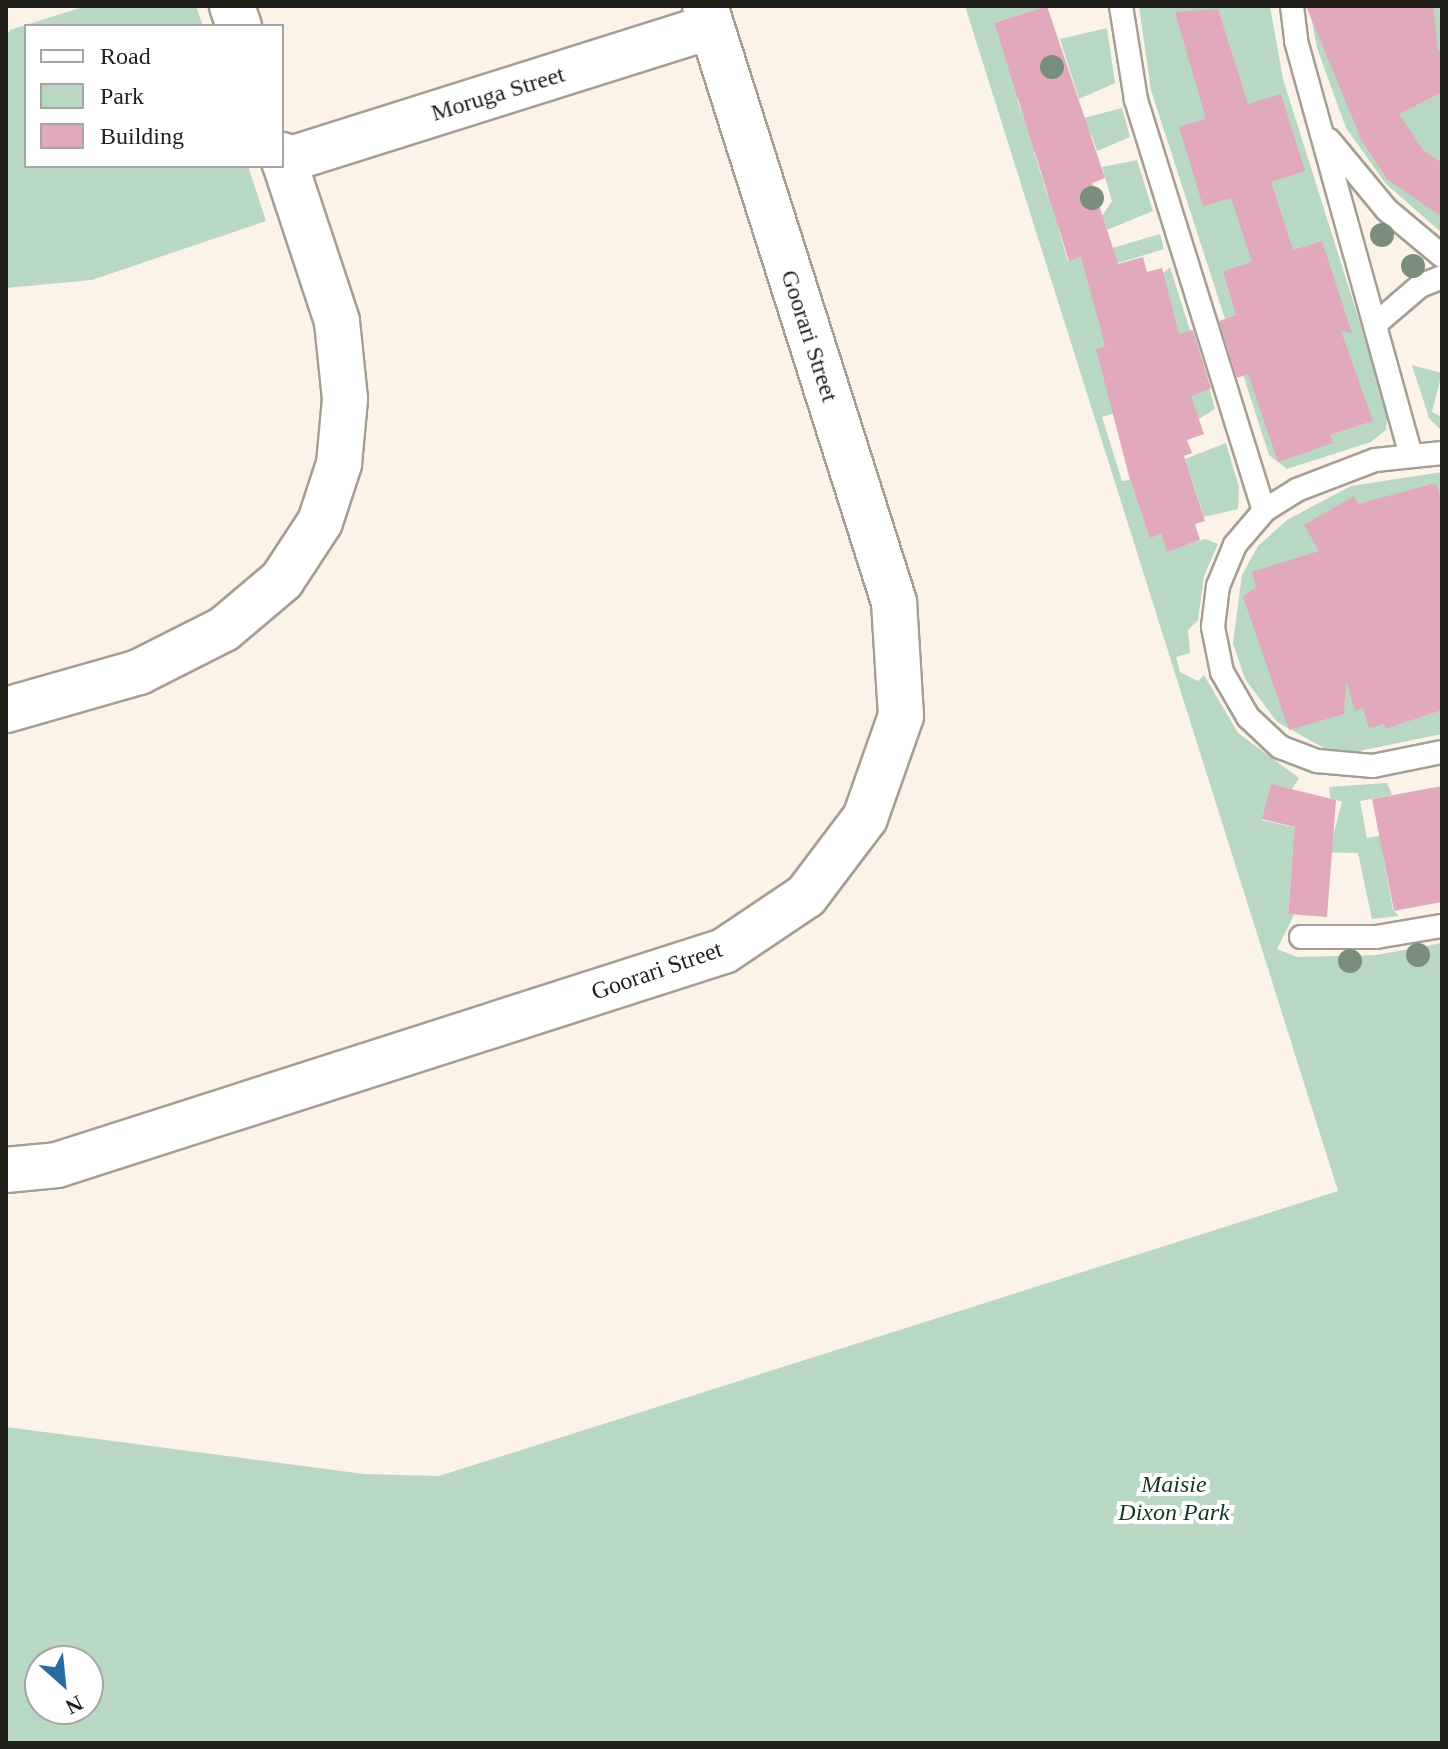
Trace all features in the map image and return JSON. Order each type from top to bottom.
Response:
[{"type":"street","name":"Moruga Street","points":[[284,158],[708,16]]},
{"type":"street","name":"Goorari Street","points":[[6,1170],[57,1165],[724,951],[806,896],[865,818],[901,716],[894,602],[708,16]]},
{"type":"street","points":[[6,710],[139,672],[224,629],[282,580],[320,522],[339,464],[345,399],[337,321],[284,161]]},
{"type":"lane","points":[[1121,6],[1136,100],[1264,511]]},
{"type":"lane","points":[[1292,6],[1296,41],[1378,322],[1410,453]]},
{"type":"lane","points":[[1322,131],[1387,210],[1442,256]]},
{"type":"lane","points":[[1378,322],[1420,286],[1442,277]]},
{"type":"lane","points":[[1442,453],[1410,453],[1375,460],[1297,490],[1264,511],[1235,545],[1218,586],[1213,627],[1222,672],[1248,717],[1280,747],[1317,761],[1373,766],[1442,752]]},
{"type":"lane","points":[[1301,937],[1376,937],[1442,926]]},
{"type":"green space","points":[[86,6],[196,6],[202,24],[29,24]]},
{"type":"green space","name":"Maisie Dixon Park","points":[[965,6],[1047,6],[994,23],[1008,67],[1028,95],[1017,99],[1029,132],[1122,108],[1130,137],[1097,151],[1091,134],[1034,152],[1048,196],[1069,223],[1058,227],[1068,261],[1160,234],[1164,249],[1086,273],[1101,331],[1170,267],[1199,359],[1189,369],[1175,324],[1096,349],[1208,383],[1215,409],[1199,419],[1182,392],[1102,417],[1122,481],[1130,480],[1150,537],[1161,534],[1167,551],[1205,539],[1218,544],[1204,576],[1198,620],[1188,630],[1190,653],[1176,657],[1180,672],[1198,681],[1204,675],[1238,733],[1299,778],[1292,789],[1271,785],[1262,820],[1333,836],[1342,802],[1330,798],[1329,787],[1387,783],[1392,795],[1360,801],[1367,838],[1436,826],[1408,851],[1383,856],[1393,910],[1399,916],[1372,919],[1358,853],[1293,852],[1288,913],[1294,915],[1277,949],[1297,957],[1376,955],[1442,943],[1442,1743],[6,1743],[6,1427],[364,1474],[439,1476],[1338,1191]]},
{"type":"green space","points":[[1139,6],[1270,6],[1283,79],[1388,412],[1386,430],[1371,442],[1287,469],[1269,455],[1151,90]]},
{"type":"green space","points":[[1309,6],[1441,6],[1442,233],[1386,184],[1346,128],[1317,48]]},
{"type":"green space","points":[[24,26],[24,168],[249,168],[266,221],[92,280],[6,288],[6,37],[10,30]]},
{"type":"green space","points":[[1107,28],[1115,83],[1079,99],[1060,39]]},
{"type":"green space","points":[[1137,160],[1153,211],[1107,230],[1102,216],[1112,201],[1102,167]]},
{"type":"green space","points":[[1412,365],[1442,373],[1432,412],[1442,417],[1442,431],[1429,418]]},
{"type":"green space","points":[[1226,443],[1239,487],[1238,509],[1204,517],[1185,459]]},
{"type":"green space","points":[[1442,472],[1442,734],[1349,753],[1324,748],[1277,722],[1245,679],[1233,643],[1242,575],[1258,546],[1287,520],[1351,486]]},
{"type":"building","points":[[1047,6],[1105,178],[1092,183],[1118,264],[1143,257],[1147,272],[1162,268],[1179,334],[1193,330],[1211,388],[1191,396],[1204,434],[1187,440],[1192,453],[1184,456],[1205,521],[1195,524],[1200,540],[1167,552],[1161,534],[1150,538],[1130,480],[1096,349],[1105,346],[1081,257],[1069,261],[994,23]]},
{"type":"building","points":[[1306,6],[1433,6],[1438,51],[1442,49],[1442,92],[1399,114],[1423,150],[1442,163],[1442,217],[1387,179],[1362,141]]},
{"type":"building","points":[[1218,9],[1248,104],[1281,94],[1305,171],[1271,182],[1293,250],[1322,241],[1352,333],[1341,331],[1373,421],[1330,435],[1333,443],[1278,462],[1248,374],[1237,378],[1219,321],[1236,315],[1223,271],[1252,262],[1231,198],[1203,206],[1179,127],[1206,119],[1175,12]]},
{"type":"building","points":[[1436,483],[1442,503],[1442,710],[1385,729],[1384,724],[1369,728],[1363,708],[1355,711],[1346,680],[1344,714],[1289,730],[1243,597],[1256,587],[1252,572],[1319,551],[1304,525],[1354,496],[1358,504]]},
{"type":"building","points":[[1271,784],[1336,800],[1327,917],[1288,914],[1295,827],[1262,819]]},
{"type":"building","points":[[1442,786],[1442,902],[1394,911],[1372,799]]}]
